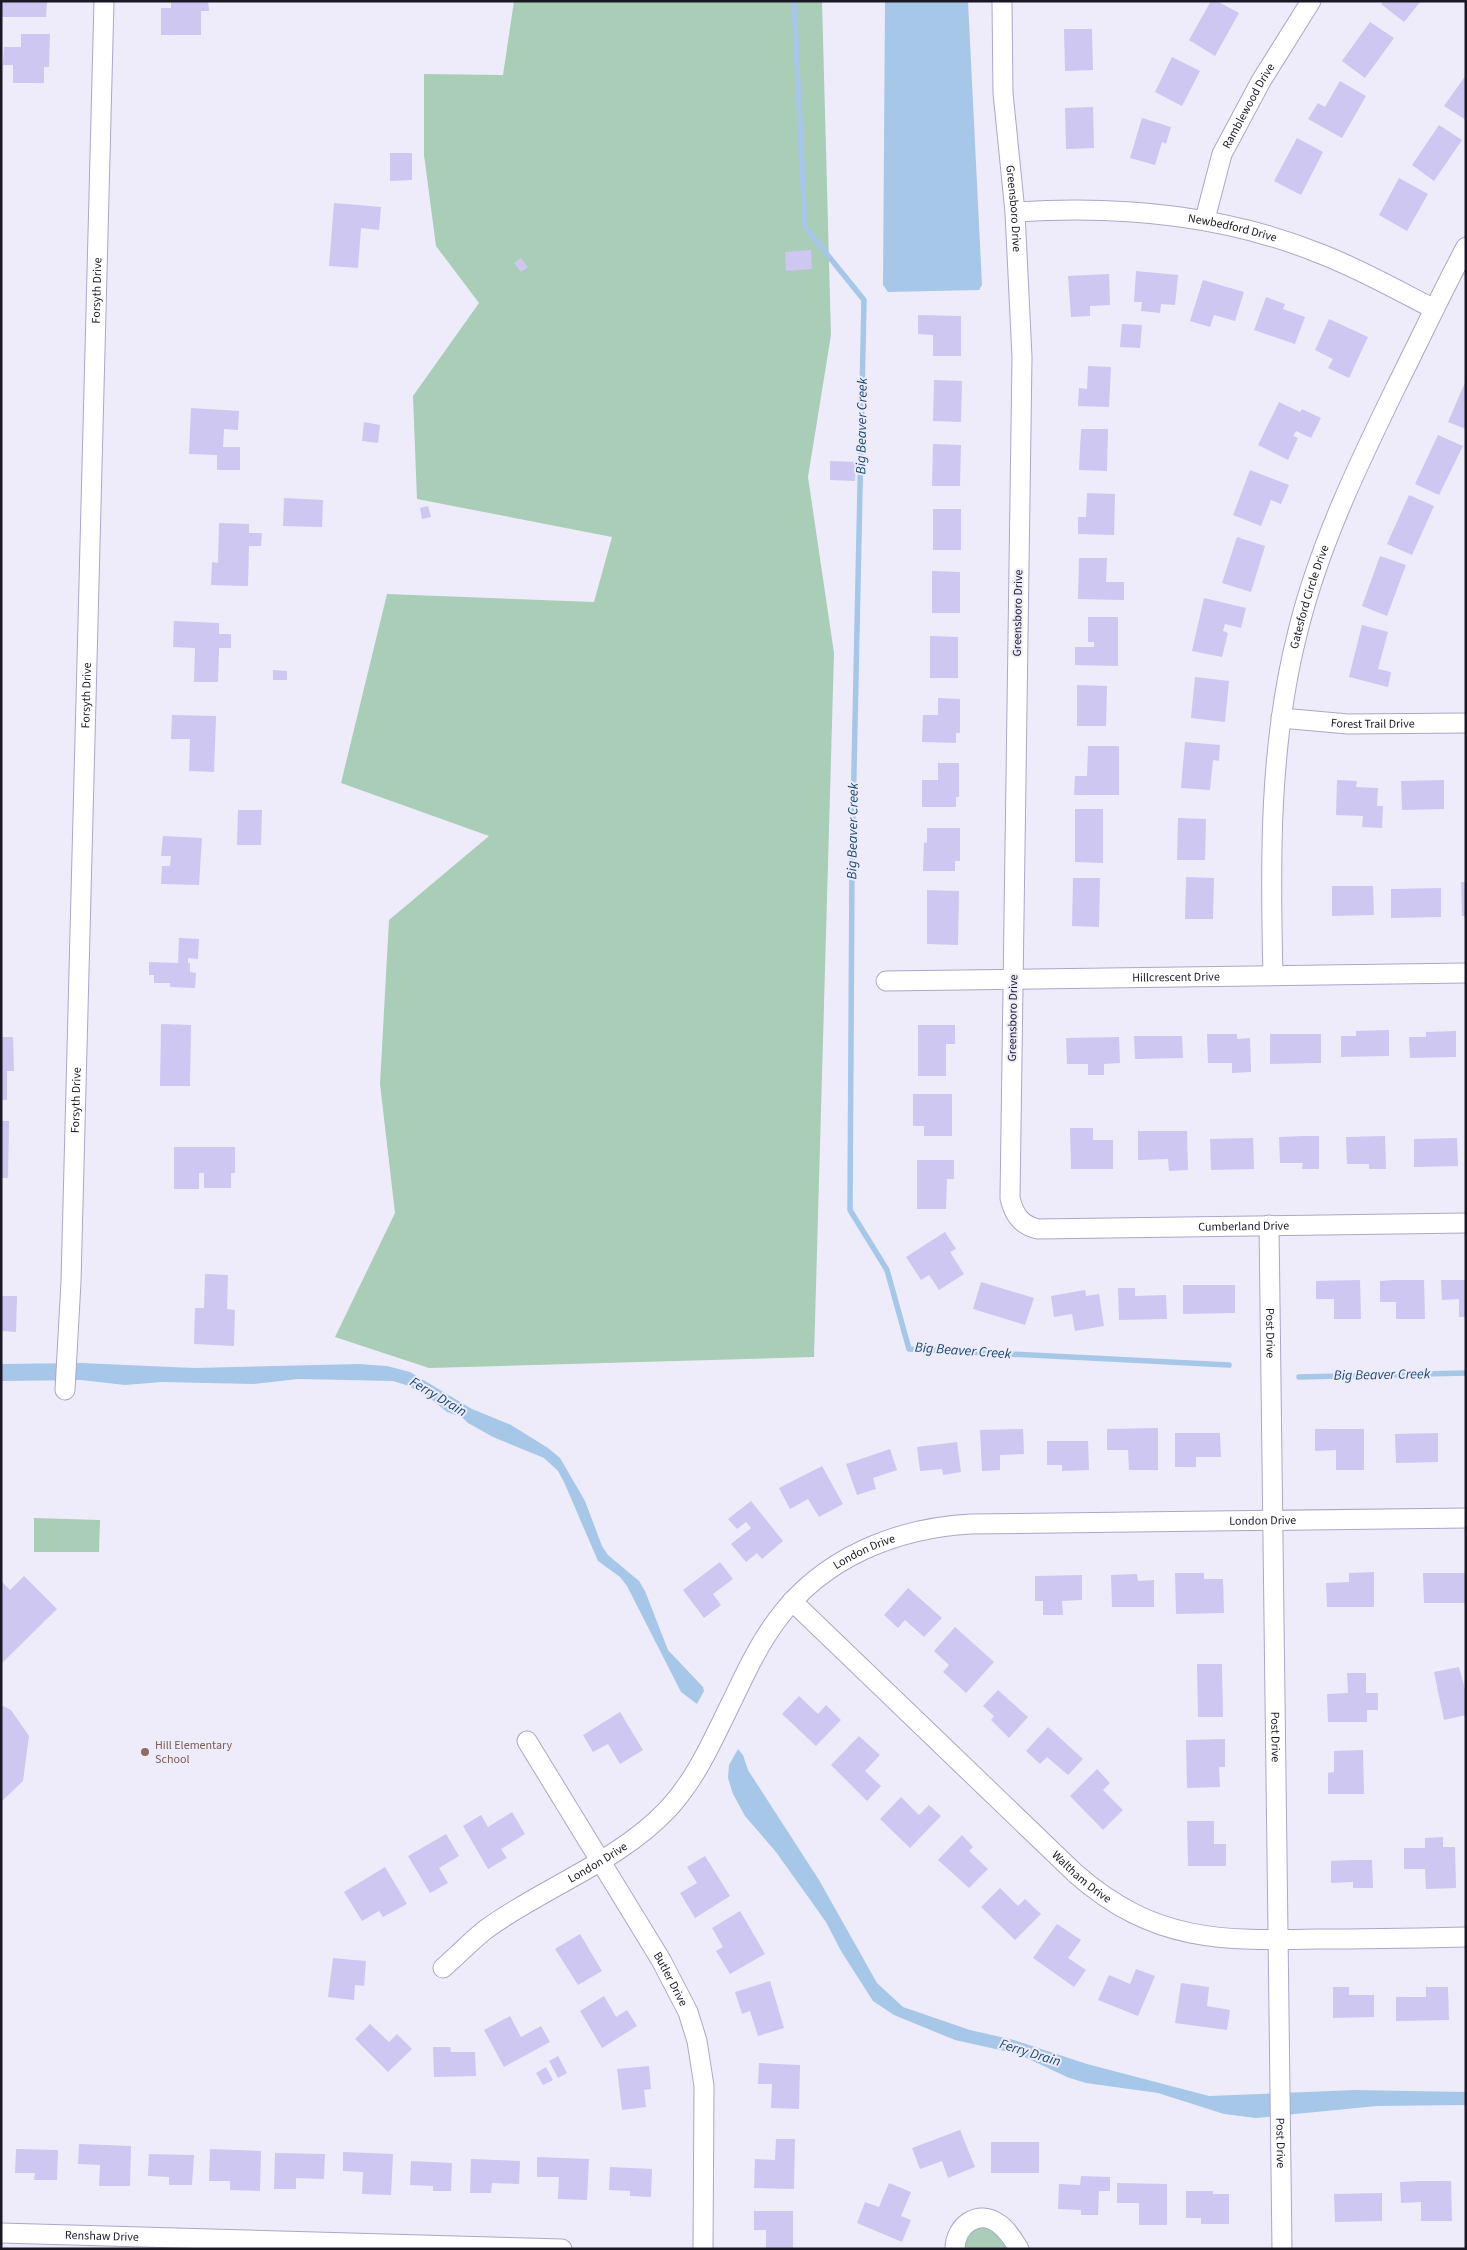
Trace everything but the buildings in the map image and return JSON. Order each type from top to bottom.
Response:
[{"type":"street","name":"Forsyth Drive","points":[[66,1387],[104,1]]},
{"type":"street","name":"Greensboro Drive","points":[[1002,1],[1004,93],[1015,212],[1022,357],[1010,1198],[1015,1214],[1021,1222]]},
{"type":"street","name":"Ramblewood Drive","points":[[1205,219],[1222,154],[1261,81],[1311,1]]},
{"type":"street","name":"Newbedford Drive","points":[[1015,212],[1086,209],[1123,210],[1205,219],[1267,235],[1322,254],[1348,265],[1434,309]]},
{"type":"street","name":"Gatesford Circle Drive","points":[[1274,976],[1272,822],[1281,718],[1298,631],[1324,545],[1364,450],[1466,247]]},
{"type":"street","name":"Forest Trail Drive","points":[[1281,718],[1348,724],[1466,722]]},
{"type":"street","name":"Hillcrescent Drive","points":[[886,981],[1466,972]]},
{"type":"street","name":"Cumberland Drive","points":[[1021,1222],[1029,1227],[1038,1229],[1466,1223]]},
{"type":"street","name":"Post Drive","points":[[1269,1226],[1282,2249]]},
{"type":"street","name":"London Drive","points":[[442,1968],[485,1930],[600,1860],[652,1825],[680,1794],[705,1756],[763,1641],[792,1601],[821,1575],[856,1553],[886,1540],[937,1527],[970,1524],[1466,1518]]},
{"type":"street","name":"Waltham Drive","points":[[792,1601],[1091,1887],[1134,1914],[1179,1931],[1222,1939],[1466,1937]]},
{"type":"street","name":"Butler Drive","points":[[527,1741],[678,1990],[688,2012],[697,2041],[705,2109],[703,2249]]},
{"type":"street","points":[[955,2249],[956,2235],[968,2222],[988,2219],[997,2222],[1005,2229],[1019,2249]]},
{"type":"street","name":"Renshaw Drive","points":[[1,2233],[562,2249]]},
{"type":"green space","points":[[514,1],[822,1],[831,335],[808,477],[834,653],[814,1357],[429,1368],[335,1337],[395,1213],[380,1084],[389,920],[489,836],[341,783],[387,594],[594,602],[612,537],[417,499],[413,396],[479,303],[436,246],[424,155],[424,74],[503,75]]},
{"type":"green space","points":[[34,1518],[100,1520],[99,1552],[34,1552]]},
{"type":"green space","points":[[980,2227],[994,2232],[1008,2249],[962,2249],[969,2231]]},
{"type":"water","points":[[885,1],[968,1],[982,285],[979,290],[888,292],[883,285]]},
{"type":"water","name":"Ferry Drain","points":[[81,1363],[194,1368],[359,1364],[387,1366],[410,1372],[472,1409],[511,1425],[548,1448],[560,1458],[585,1501],[602,1546],[608,1555],[639,1581],[645,1591],[668,1650],[703,1687],[704,1691],[697,1704],[681,1692],[627,1586],[620,1577],[598,1561],[564,1482],[558,1471],[544,1458],[493,1437],[468,1423],[462,1417],[447,1412],[431,1399],[409,1386],[393,1381],[298,1379],[253,1384],[162,1382],[125,1385],[81,1380],[1,1381],[1,1364]]},
{"type":"water","name":"Ferry Drain","points":[[738,1749],[743,1755],[748,1770],[819,1880],[877,1983],[903,2007],[970,2030],[1014,2040],[1087,2064],[1209,2096],[1355,2090],[1466,2092],[1466,2105],[1377,2106],[1256,2118],[1224,2114],[1158,2093],[1086,2083],[1067,2077],[1018,2054],[955,2040],[894,2015],[873,2001],[841,1951],[826,1922],[776,1852],[745,1816],[733,1794],[728,1778],[729,1765]]},
{"type":"waterway","name":"Big Beaver Creek","points":[[794,1],[805,227],[864,300],[852,864],[850,1210],[887,1270],[909,1349],[1229,1365]]},
{"type":"waterway","name":"Big Beaver Creek","points":[[1299,1377],[1466,1373]]},
{"type":"place","name":"Hill Elementary School","points":[[145,1752]]}]
